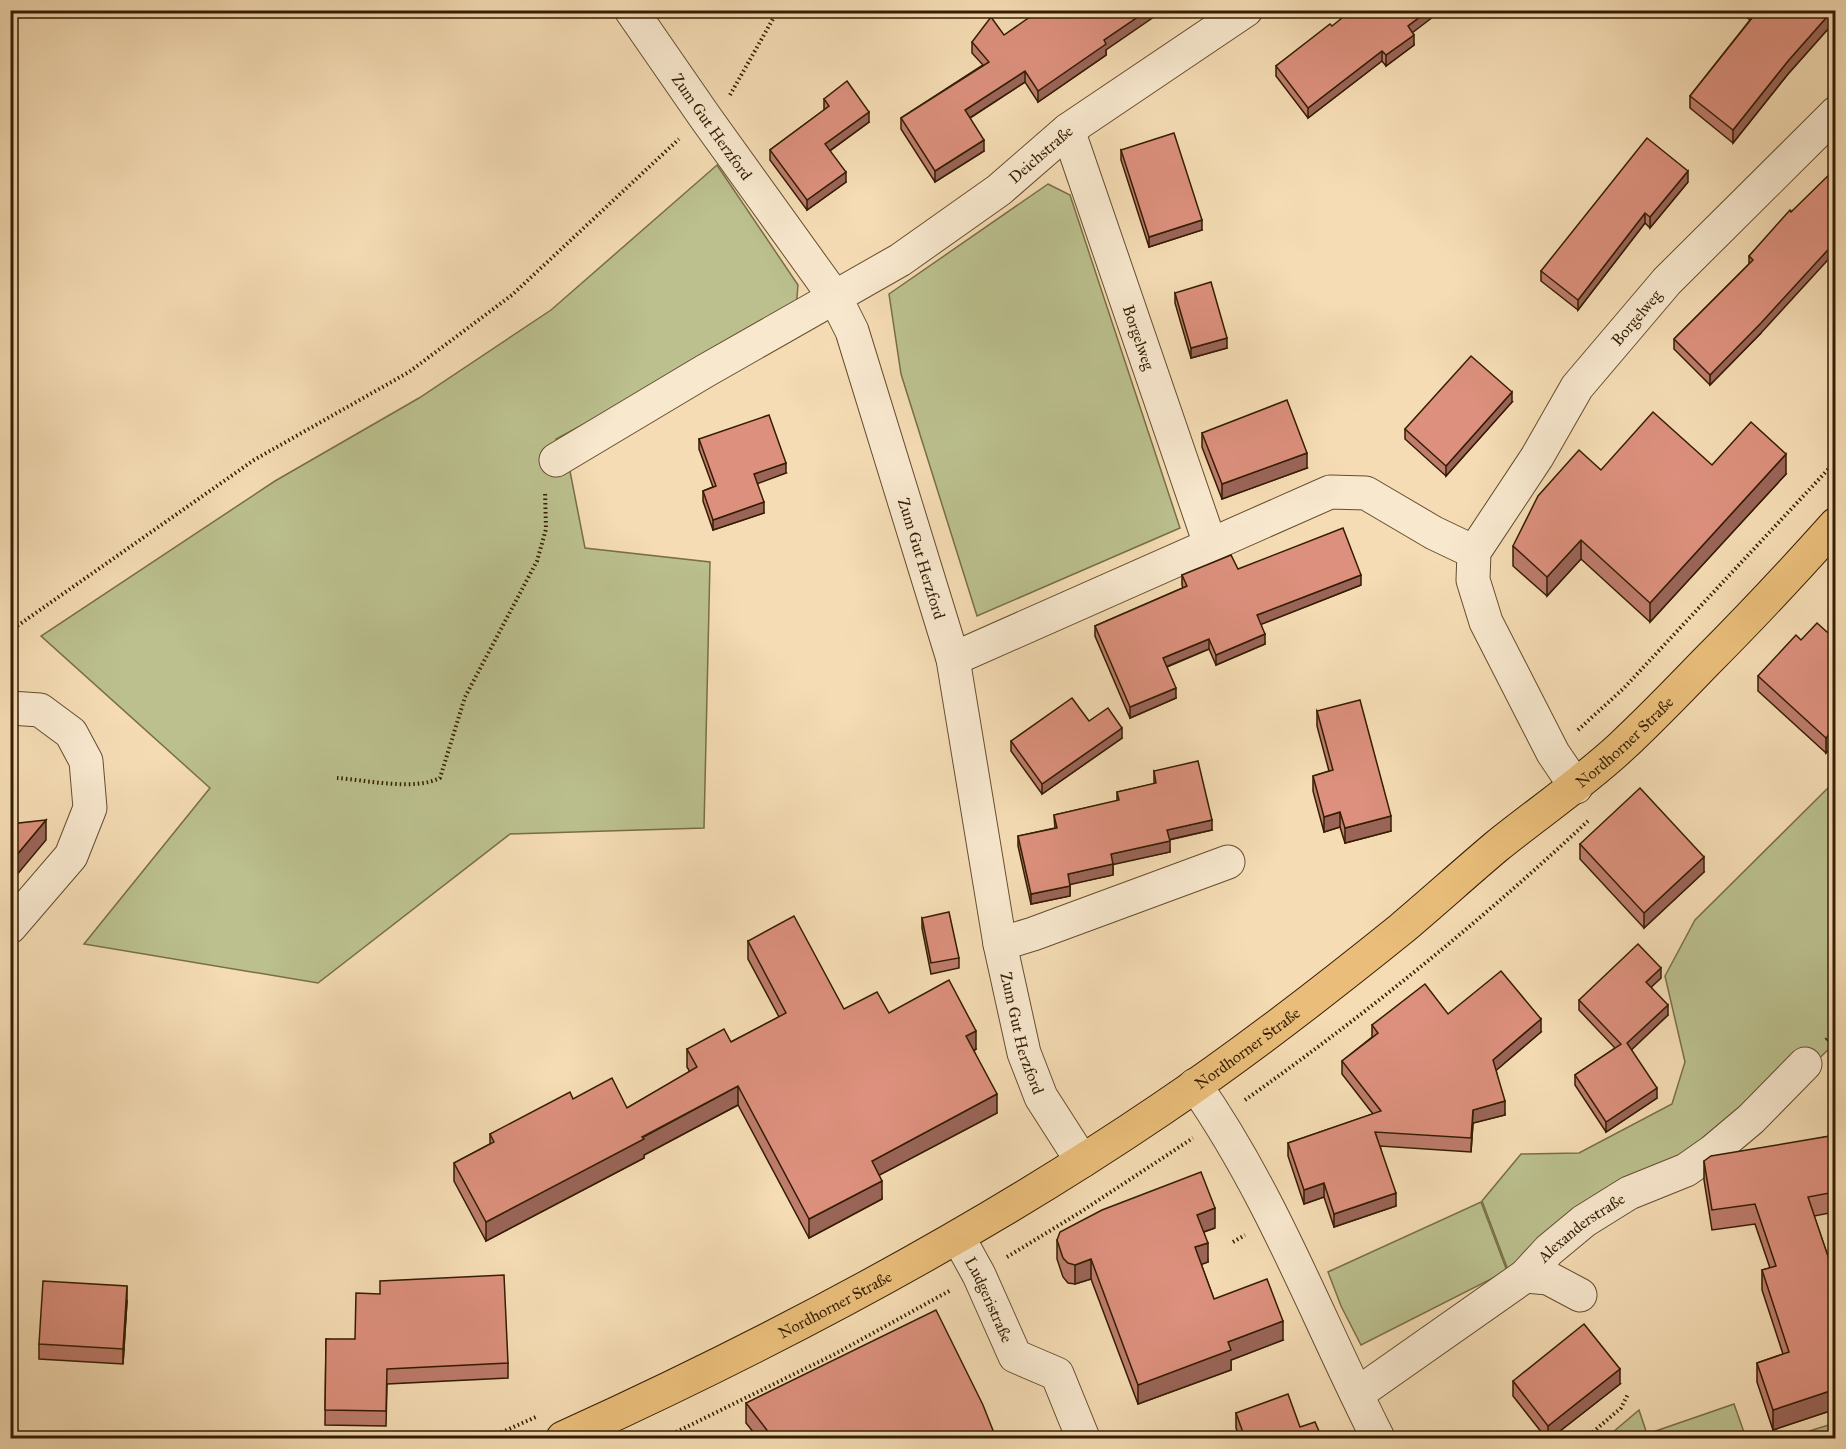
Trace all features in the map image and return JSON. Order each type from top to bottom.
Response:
[{"type":"main road","name":"Nordhorner Straße","points":[[562,1438],[660,1394],[815,1317],[958,1237],[1082,1161],[1195,1086],[1283,1022],[1623,746],[1780,587],[1836,524]]},
{"type":"street","name":"Zum Gut Herzford","points":[[631,10],[836,299],[852,331],[953,659],[1000,944],[1024,1053],[1041,1097],[1082,1161]]},
{"type":"street","name":"Deichstraße","points":[[556,460],[705,371],[836,299],[900,260],[999,190],[1068,130],[1246,10]]},
{"type":"street","name":"Borgelweg","points":[[1474,552],[1537,457],[1577,387],[1667,281],[1836,113]]},
{"type":"street","name":"Borgelweg","points":[[1068,130],[1210,544]]},
{"type":"street","points":[[953,659],[1330,492],[1366,493],[1434,533],[1474,552],[1473,580],[1486,622],[1554,753],[1575,786]]},
{"type":"street","points":[[10,708],[40,710],[71,733],[86,762],[90,808],[71,856],[10,927]]},
{"type":"street","points":[[1000,944],[1228,862]]},
{"type":"street","name":"Alexanderstraße","points":[[1357,1394],[1525,1276],[1550,1250],[1584,1221],[1629,1193],[1686,1170],[1713,1151],[1751,1119],[1805,1064]]},
{"type":"street","points":[[1195,1086],[1219,1119],[1255,1180],[1378,1438]]},
{"type":"street","name":"Ludgeristraße","points":[[958,1237],[979,1275],[1015,1356],[1057,1374],[1083,1438]]},
{"type":"street","points":[[1525,1276],[1548,1278],[1580,1295]]},
{"type":"path","points":[[10,631],[254,460],[409,372],[512,295],[684,134],[729,98],[778,10]]},
{"type":"path","points":[[337,778],[411,784],[430,783],[440,778],[465,697],[537,561],[546,529],[545,483],[556,460]]},
{"type":"path","points":[[1554,753],[1623,687],[1836,461]]},
{"type":"path","points":[[664,1438],[835,1354],[979,1275],[1172,1154]]},
{"type":"path","points":[[1586,1438],[1621,1408],[1628,1394]]},
{"type":"green space","points":[[717,165],[798,285],[796,309],[556,439],[569,466],[585,548],[710,562],[704,828],[510,834],[318,983],[84,944],[210,788],[41,636],[275,481],[419,398],[551,310]]},
{"type":"green space","points":[[1048,184],[1070,195],[1180,528],[977,616],[901,374],[889,294]]},
{"type":"green space","points":[[1835,781],[1835,1043],[1798,1079],[1508,1270],[1482,1201],[1521,1154],[1579,1153],[1672,1104],[1685,1062],[1665,976],[1695,920]]},
{"type":"green space","points":[[1481,1202],[1507,1271],[1361,1345],[1341,1306],[1328,1272]]},
{"type":"green space","points":[[1734,1404],[1746,1438],[1606,1438],[1639,1410],[1647,1434]]},
{"type":"green space","points":[[1835,1423],[1835,1438],[1787,1438]]},
{"type":"building","points":[[1040,10],[1148,10],[1104,40],[1106,44],[1038,91],[1025,71],[965,110],[984,140],[935,171],[901,118],[989,62],[972,42],[991,17],[1004,35]]},
{"type":"building","points":[[1352,10],[1429,10],[1408,26],[1414,35],[1386,55],[1382,51],[1308,108],[1276,66]]},
{"type":"building","points":[[1753,10],[1833,10],[1788,61],[1733,130],[1690,96],[1756,13]]},
{"type":"building","points":[[847,81],[869,112],[825,144],[846,172],[807,200],[770,150],[829,106],[824,99]]},
{"type":"building","points":[[1174,133],[1202,220],[1149,237],[1121,150]]},
{"type":"building","points":[[1647,138],[1688,171],[1650,217],[1645,213],[1578,300],[1541,271]]},
{"type":"building","points":[[1836,168],[1836,241],[1710,375],[1674,339],[1753,260],[1749,256],[1790,210],[1791,212]]},
{"type":"building","points":[[1211,282],[1227,338],[1191,348],[1175,293]]},
{"type":"building","points":[[1471,356],[1512,392],[1446,466],[1405,429]]},
{"type":"building","points":[[1287,400],[1307,453],[1222,484],[1202,433]]},
{"type":"building","points":[[1653,412],[1712,465],[1751,422],[1786,454],[1650,603],[1581,540],[1547,577],[1513,546],[1538,496],[1579,450],[1601,470]]},
{"type":"building","points":[[769,415],[786,463],[754,474],[764,502],[713,520],[703,491],[716,486],[699,439]]},
{"type":"building","points":[[1343,528],[1361,575],[1257,615],[1265,634],[1216,655],[1209,639],[1163,658],[1176,688],[1130,707],[1095,626],[1187,586],[1182,575],[1231,555],[1238,569]]},
{"type":"building","points":[[1817,623],[1836,640],[1836,727],[1826,738],[1758,676],[1796,635],[1801,640]]},
{"type":"building","points":[[1072,698],[1089,721],[1108,708],[1122,728],[1042,784],[1011,741]]},
{"type":"building","points":[[1360,700],[1391,816],[1345,828],[1340,812],[1324,817],[1313,776],[1333,770],[1317,711]]},
{"type":"building","points":[[1198,761],[1212,820],[1167,830],[1170,841],[1111,854],[1113,864],[1068,874],[1070,886],[1031,894],[1018,836],[1057,828],[1054,815],[1119,800],[1117,792],[1156,783],[1154,771]]},
{"type":"building","points":[[1640,788],[1704,857],[1644,913],[1580,844]]},
{"type":"building","points":[[46,820],[10,863],[10,824]]},
{"type":"building","points":[[949,912],[959,958],[931,963],[922,918]]},
{"type":"building","points":[[794,916],[844,1009],[877,992],[889,1013],[949,980],[976,1031],[966,1036],[997,1094],[872,1161],[882,1181],[809,1219],[738,1086],[642,1137],[644,1139],[486,1222],[454,1163],[494,1142],[490,1134],[570,1092],[573,1099],[612,1078],[627,1108],[697,1067],[687,1049],[724,1029],[731,1042],[786,1013],[748,941]]},
{"type":"building","points":[[1638,944],[1661,968],[1646,982],[1668,1005],[1627,1043],[1657,1088],[1606,1122],[1575,1075],[1621,1044],[1579,1000]]},
{"type":"building","points":[[1501,971],[1541,1019],[1493,1060],[1505,1101],[1473,1110],[1471,1138],[1375,1132],[1396,1193],[1334,1214],[1324,1183],[1304,1190],[1288,1143],[1381,1111],[1342,1061],[1378,1033],[1372,1025],[1425,984],[1448,1014]]},
{"type":"building","points":[[1836,1135],[1835,1192],[1808,1197],[1836,1280],[1836,1389],[1773,1410],[1757,1363],[1789,1352],[1762,1270],[1776,1266],[1755,1204],[1712,1210],[1704,1161],[1711,1156]]},
{"type":"building","points":[[1201,1172],[1215,1208],[1197,1215],[1208,1243],[1195,1247],[1214,1299],[1267,1279],[1283,1321],[1228,1342],[1231,1350],[1138,1385],[1091,1259],[1075,1265],[1068,1263],[1063,1258],[1057,1240],[1060,1232],[1102,1210]]},
{"type":"building","points":[[504,1275],[508,1363],[387,1369],[386,1411],[325,1410],[326,1339],[355,1339],[356,1293],[380,1294],[380,1281]]},
{"type":"building","points":[[43,1281],[127,1286],[123,1349],[39,1344]]},
{"type":"building","points":[[936,1310],[983,1405],[996,1438],[773,1438],[746,1403]]},
{"type":"building","points":[[1584,1324],[1620,1369],[1548,1426],[1513,1381]]},
{"type":"building","points":[[1288,1394],[1300,1427],[1315,1422],[1322,1438],[1245,1438],[1236,1413]]}]
